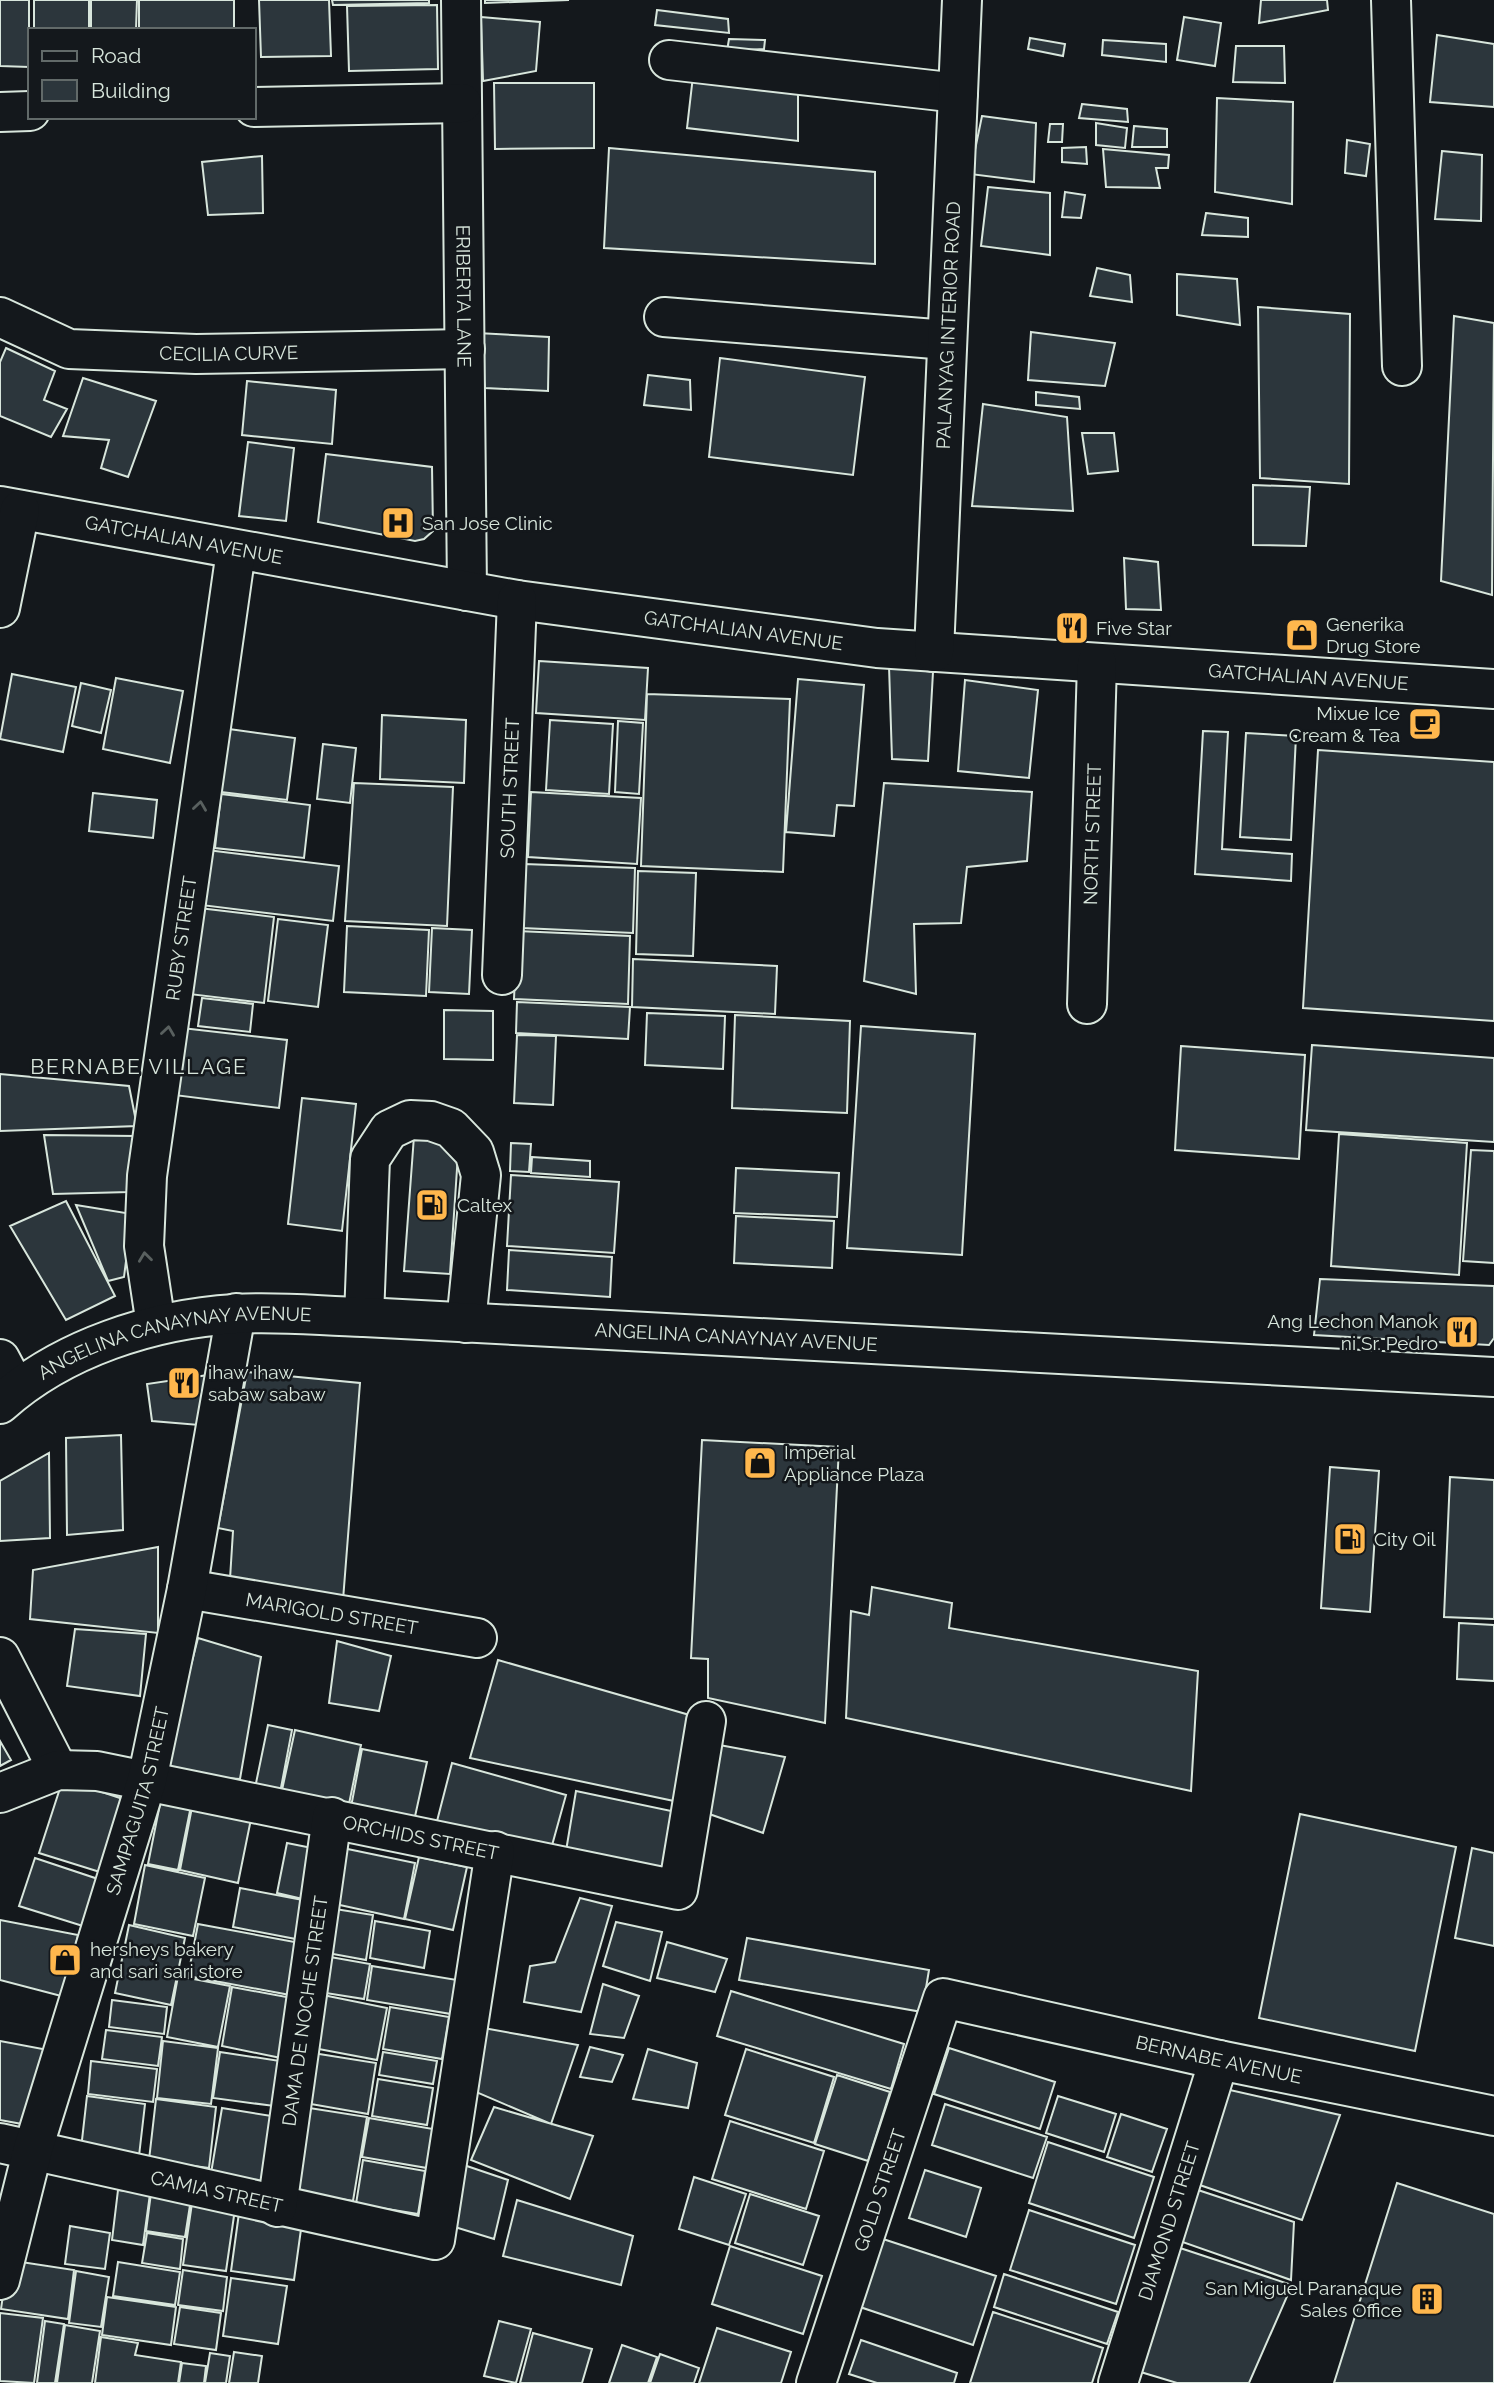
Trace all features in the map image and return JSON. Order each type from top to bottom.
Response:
[{"type":"street","name":"ERIBERTA LANE","points":[[461,0],[467,591]]},
{"type":"street","name":"PALANYAG INTERIOR ROAD","points":[[934,652],[962,0]]},
{"type":"street","points":[[1391,0],[1402,366]]},
{"type":"street","points":[[669,60],[958,93]]},
{"type":"street","points":[[256,107],[462,103]]},
{"type":"street","points":[[0,112],[28,111]]},
{"type":"street","name":"CECILIA CURVE","points":[[0,317],[69,349],[196,354],[465,349]]},
{"type":"street","points":[[664,317],[947,340]]},
{"type":"street","points":[[0,608],[10,508]]},
{"type":"street","name":"GATCHALIAN AVENUE","points":[[10,508],[517,600],[877,648],[1494,689]]},
{"type":"street","name":"RUBY STREET","points":[[156,1325],[144,1246],[147,1176],[236,551]]},
{"type":"street","name":"SOUTH STREET","points":[[502,975],[517,600]]},
{"type":"street","name":"NORTH STREET","points":[[1087,1004],[1097,663]]},
{"type":"street","points":[[364,1317],[370,1159],[389,1130],[410,1120],[431,1121],[452,1128],[474,1152],[481,1175],[466,1323]]},
{"type":"street","name":"ANGELINA CANAYNAY AVENUE","points":[[5,1384],[156,1325],[236,1313],[364,1317],[1494,1377]]},
{"type":"street","name":"SAMPAGUITA STREET","points":[[0,2280],[17,2146],[147,1780],[187,1589],[236,1313]]},
{"type":"street","name":"MARIGOLD STREET","points":[[187,1589],[477,1638]]},
{"type":"street","points":[[0,1657],[58,1770]]},
{"type":"street","name":"ORCHIDS STREET","points":[[0,1793],[58,1770],[97,1771],[678,1890],[706,1721]]},
{"type":"street","name":"DAMA DE NOCHE STREET","points":[[277,2207],[332,1817]]},
{"type":"street","name":"CAMIA STREET","points":[[17,2146],[277,2207],[435,2240],[495,1851]]},
{"type":"street","name":"BERNABE AVENUE","points":[[943,1998],[1219,2060],[1494,2116]]},
{"type":"street","name":"GOLD STREET","points":[[816,2383],[943,1998]]},
{"type":"street","name":"DIAMOND STREET","points":[[1118,2383],[1219,2060]]},
{"type":"building","points":[[0,0],[29,0],[28,67],[0,66]]},
{"type":"building","points":[[34,0],[89,0],[89,28],[34,28]]},
{"type":"building","points":[[91,0],[137,0],[136,28],[91,28]]},
{"type":"building","points":[[139,0],[234,0],[234,28],[139,28]]},
{"type":"building","points":[[259,0],[329,0],[331,56],[261,57]]},
{"type":"building","points":[[332,0],[429,0],[429,3],[333,5]]},
{"type":"building","points":[[485,0],[569,0],[485,3]]},
{"type":"building","points":[[1261,0],[1327,0],[1328,10],[1259,23]]},
{"type":"building","points":[[437,5],[438,69],[349,71],[347,6]]},
{"type":"building","points":[[657,10],[728,19],[729,33],[655,25]]},
{"type":"building","points":[[481,17],[540,22],[536,71],[483,81]]},
{"type":"building","points":[[1184,17],[1221,23],[1215,66],[1177,60]]},
{"type":"building","points":[[1437,35],[1494,44],[1494,107],[1430,102]]},
{"type":"building","points":[[1030,38],[1065,44],[1063,56],[1028,49]]},
{"type":"building","points":[[729,39],[765,40],[764,49],[727,51]]},
{"type":"building","points":[[1103,40],[1166,44],[1166,62],[1102,55]]},
{"type":"building","points":[[1236,46],[1284,46],[1285,83],[1233,82]]},
{"type":"building","points":[[693,76],[798,91],[798,141],[687,128]]},
{"type":"building","points":[[494,83],[594,83],[594,148],[495,149]]},
{"type":"building","points":[[1217,98],[1293,102],[1292,204],[1215,192]]},
{"type":"building","points":[[1082,104],[1127,109],[1128,122],[1079,118]]},
{"type":"building","points":[[982,116],[1036,123],[1034,182],[970,174]]},
{"type":"building","points":[[1096,123],[1127,128],[1125,148],[1096,145]]},
{"type":"building","points":[[1050,124],[1063,124],[1062,142],[1048,142]]},
{"type":"building","points":[[1134,126],[1167,129],[1167,147],[1132,147]]},
{"type":"building","points":[[1347,140],[1370,144],[1366,176],[1345,173]]},
{"type":"building","points":[[1086,147],[1087,164],[1062,162],[1062,148]]},
{"type":"building","points":[[609,148],[875,172],[875,264],[604,248]]},
{"type":"building","points":[[1103,149],[1169,155],[1168,168],[1156,168],[1160,188],[1106,187]]},
{"type":"building","points":[[1442,151],[1482,155],[1481,221],[1435,219]]},
{"type":"building","points":[[262,156],[263,213],[208,215],[202,162]]},
{"type":"building","points":[[988,187],[1050,193],[1050,255],[981,246]]},
{"type":"building","points":[[1065,192],[1085,195],[1081,218],[1062,217]]},
{"type":"building","points":[[1206,213],[1248,218],[1248,237],[1202,235]]},
{"type":"building","points":[[1097,268],[1130,275],[1132,302],[1090,296]]},
{"type":"building","points":[[1177,274],[1237,279],[1240,325],[1177,315]]},
{"type":"building","points":[[1258,307],[1350,314],[1349,484],[1260,478]]},
{"type":"building","points":[[1454,316],[1494,323],[1492,595],[1441,581]]},
{"type":"building","points":[[1031,332],[1115,343],[1105,386],[1028,380]]},
{"type":"building","points":[[477,333],[549,337],[548,391],[485,388]]},
{"type":"building","points":[[6,348],[55,371],[44,400],[67,409],[51,437],[0,416],[0,362]]},
{"type":"building","points":[[720,358],[865,377],[853,475],[709,457]]},
{"type":"building","points":[[648,375],[690,380],[691,410],[644,405]]},
{"type":"building","points":[[83,378],[156,401],[128,477],[101,468],[109,440],[63,436]]},
{"type":"building","points":[[247,381],[336,390],[332,444],[242,435]]},
{"type":"building","points":[[1036,392],[1079,397],[1080,409],[1036,405]]},
{"type":"building","points":[[983,404],[1067,417],[1073,511],[972,506]]},
{"type":"building","points":[[1082,433],[1114,433],[1118,471],[1088,474]]},
{"type":"building","points":[[248,442],[294,448],[286,521],[239,516]]},
{"type":"building","points":[[326,454],[432,467],[433,531],[424,539],[415,541],[318,522]]},
{"type":"building","points":[[1253,485],[1310,487],[1306,546],[1253,545]]},
{"type":"building","points":[[1124,558],[1158,562],[1161,610],[1126,609]]},
{"type":"building","points":[[539,661],[648,668],[645,720],[536,713]]},
{"type":"building","points":[[889,666],[933,672],[928,761],[892,759]]},
{"type":"building","points":[[12,674],[76,687],[63,752],[0,739]]},
{"type":"building","points":[[116,678],[183,691],[170,763],[103,749]]},
{"type":"building","points":[[798,679],[864,685],[854,806],[837,805],[834,836],[786,832]]},
{"type":"building","points":[[965,680],[1038,690],[1029,778],[958,771]]},
{"type":"building","points":[[81,683],[111,690],[101,733],[72,726]]},
{"type":"building","points":[[647,694],[790,699],[783,872],[641,866]]},
{"type":"building","points":[[382,715],[466,720],[464,783],[380,779]]},
{"type":"building","points":[[550,720],[613,724],[609,794],[546,790]]},
{"type":"building","points":[[618,721],[643,723],[639,794],[615,792]]},
{"type":"building","points":[[229,729],[295,738],[287,800],[221,792]]},
{"type":"building","points":[[1203,731],[1228,732],[1222,849],[1292,854],[1291,881],[1195,874]]},
{"type":"building","points":[[1246,733],[1296,736],[1291,840],[1240,837]]},
{"type":"building","points":[[323,744],[356,748],[350,803],[317,799]]},
{"type":"building","points":[[1318,750],[1494,762],[1494,1021],[1303,1008]]},
{"type":"building","points":[[354,783],[453,787],[447,926],[345,921]]},
{"type":"building","points":[[884,783],[1032,792],[1027,861],[967,867],[961,923],[914,924],[916,994],[864,981]]},
{"type":"building","points":[[531,792],[641,798],[637,864],[528,857]]},
{"type":"building","points":[[93,793],[157,800],[153,838],[89,831]]},
{"type":"building","points":[[221,794],[310,805],[304,858],[215,848]]},
{"type":"building","points":[[207,850],[339,866],[333,921],[201,905]]},
{"type":"building","points":[[524,864],[635,868],[633,933],[522,928]]},
{"type":"building","points":[[638,871],[696,873],[693,956],[636,954]]},
{"type":"building","points":[[199,908],[274,917],[264,1003],[189,994]]},
{"type":"building","points":[[278,919],[328,925],[318,1007],[268,1001]]},
{"type":"building","points":[[347,926],[429,930],[426,996],[344,992]]},
{"type":"building","points":[[432,928],[472,930],[469,994],[429,992]]},
{"type":"building","points":[[517,931],[630,936],[628,1004],[514,999]]},
{"type":"building","points":[[633,959],[777,966],[775,1014],[632,1007]]},
{"type":"building","points":[[202,998],[253,1004],[250,1032],[198,1026]]},
{"type":"building","points":[[517,1002],[630,1007],[628,1039],[516,1033]]},
{"type":"building","points":[[444,1010],[493,1011],[493,1060],[444,1059]]},
{"type":"building","points":[[647,1013],[725,1016],[723,1069],[645,1065]]},
{"type":"building","points":[[735,1015],[850,1021],[847,1113],[732,1108]]},
{"type":"building","points":[[861,1026],[975,1034],[962,1255],[847,1248]]},
{"type":"building","points":[[182,1028],[287,1040],[279,1108],[174,1095]]},
{"type":"building","points":[[517,1035],[556,1036],[553,1105],[514,1103]]},
{"type":"building","points":[[1312,1045],[1494,1058],[1494,1142],[1306,1130]]},
{"type":"building","points":[[1181,1046],[1305,1055],[1299,1159],[1175,1150]]},
{"type":"building","points":[[0,1074],[129,1086],[137,1126],[0,1131]]},
{"type":"building","points":[[302,1098],[356,1104],[342,1231],[288,1224]]},
{"type":"building","points":[[1339,1134],[1467,1143],[1459,1275],[1331,1266]]},
{"type":"building","points":[[44,1135],[135,1136],[129,1192],[53,1194]]},
{"type":"building","name":"Caltex","points":[[414,1136],[459,1139],[450,1274],[404,1271]]},
{"type":"building","points":[[511,1143],[531,1144],[529,1172],[510,1171]]},
{"type":"building","points":[[1471,1150],[1494,1151],[1494,1263],[1463,1261]]},
{"type":"building","points":[[532,1157],[590,1161],[590,1177],[531,1173]]},
{"type":"building","points":[[736,1168],[839,1173],[837,1217],[734,1213]]},
{"type":"building","points":[[511,1175],[619,1182],[614,1253],[507,1246]]},
{"type":"building","points":[[66,1201],[115,1296],[66,1320],[10,1226]]},
{"type":"building","points":[[76,1205],[132,1214],[124,1277],[108,1281]]},
{"type":"building","points":[[736,1216],[834,1221],[832,1268],[734,1263]]},
{"type":"building","points":[[509,1250],[612,1257],[610,1297],[507,1290]]},
{"type":"building","points":[[1320,1279],[1494,1286],[1494,1338],[1489,1345],[1314,1335]]},
{"type":"building","points":[[247,1372],[360,1383],[343,1600],[230,1579],[233,1531],[218,1528]]},
{"type":"building","points":[[208,1375],[199,1425],[152,1421],[147,1384]]},
{"type":"building","points":[[121,1435],[123,1530],[67,1535],[66,1438]]},
{"type":"building","points":[[702,1440],[839,1447],[825,1723],[708,1698],[708,1659],[691,1658]]},
{"type":"building","points":[[49,1453],[50,1538],[0,1541],[0,1481]]},
{"type":"building","name":"City Oil","points":[[1330,1467],[1379,1471],[1370,1612],[1321,1608]]},
{"type":"building","points":[[1450,1477],[1494,1480],[1494,1619],[1444,1617]]},
{"type":"building","points":[[158,1547],[158,1633],[30,1619],[33,1570]]},
{"type":"building","points":[[872,1587],[952,1603],[949,1628],[1198,1671],[1191,1791],[846,1718],[851,1611],[869,1615]]},
{"type":"building","points":[[1459,1623],[1494,1625],[1494,1681],[1457,1679]]},
{"type":"building","points":[[75,1629],[146,1634],[140,1696],[67,1686]]},
{"type":"building","points":[[198,1638],[261,1657],[240,1779],[163,1774]]},
{"type":"building","points":[[337,1641],[391,1656],[379,1711],[329,1703]]},
{"type":"building","points":[[498,1660],[693,1716],[674,1801],[470,1758]]},
{"type":"building","points":[[268,1725],[292,1730],[280,1793],[255,1788]]},
{"type":"building","points":[[295,1730],[361,1745],[349,1804],[282,1790]]},
{"type":"building","points":[[0,1741],[11,1760],[0,1766]]},
{"type":"building","points":[[714,1744],[785,1757],[763,1833],[698,1810]]},
{"type":"building","points":[[362,1749],[427,1762],[414,1821],[351,1807]]},
{"type":"building","points":[[452,1763],[566,1795],[551,1849],[436,1825]]},
{"type":"building","points":[[63,1779],[126,1800],[103,1873],[39,1853]]},
{"type":"building","points":[[576,1791],[676,1812],[668,1873],[565,1857]]},
{"type":"building","points":[[161,1799],[191,1806],[178,1870],[148,1864]]},
{"type":"building","points":[[192,1807],[251,1819],[238,1883],[180,1870]]},
{"type":"building","points":[[1300,1814],[1456,1847],[1415,2051],[1259,2018]]},
{"type":"building","points":[[287,1843],[317,1849],[307,1900],[277,1893]]},
{"type":"building","points":[[338,1847],[415,1863],[404,1919],[326,1902]]},
{"type":"building","points":[[1472,1848],[1494,1853],[1494,1946],[1455,1938]]},
{"type":"building","points":[[419,1857],[467,1867],[453,1930],[405,1919]]},
{"type":"building","points":[[35,1858],[101,1880],[86,1927],[19,1906]]},
{"type":"building","points":[[145,1865],[205,1878],[193,1936],[134,1924]]},
{"type":"building","points":[[240,1888],[308,1901],[301,1940],[233,1927]]},
{"type":"building","points":[[580,1898],[612,1906],[581,2012],[524,2002],[530,1966],[555,1962]]},
{"type":"building","points":[[329,1908],[373,1915],[366,1960],[322,1952]]},
{"type":"building","points":[[0,1920],[78,1935],[65,1997],[0,1980]]},
{"type":"building","points":[[375,1921],[430,1931],[424,1968],[370,1958]]},
{"type":"building","points":[[616,1922],[662,1932],[650,1981],[603,1966]]},
{"type":"building","points":[[198,1924],[300,1943],[290,1995],[188,1976]]},
{"type":"building","points":[[129,1925],[185,1938],[171,2005],[115,1993]]},
{"type":"building","points":[[747,1938],[929,1970],[922,2012],[739,1980]]},
{"type":"building","points":[[667,1942],[727,1959],[715,1992],[657,1978]]},
{"type":"building","points":[[319,1955],[370,1964],[364,1999],[313,1991]]},
{"type":"building","points":[[372,1966],[457,1980],[451,2014],[367,2000]]},
{"type":"building","points":[[178,1976],[230,1986],[218,2047],[167,2037]]},
{"type":"building","points":[[603,1984],[639,1996],[624,2038],[590,2034]]},
{"type":"building","points":[[232,1987],[292,1998],[281,2058],[222,2046]]},
{"type":"building","points":[[731,1991],[904,2044],[891,2089],[717,2036]]},
{"type":"building","points":[[318,1994],[387,2008],[377,2060],[308,2047]]},
{"type":"building","points":[[112,2000],[167,2007],[164,2034],[109,2027]]},
{"type":"building","points":[[390,2007],[449,2017],[442,2059],[383,2049]]},
{"type":"building","points":[[478,2027],[578,2045],[551,2124],[469,2089]]},
{"type":"building","points":[[106,2030],[162,2037],[158,2066],[102,2059]]},
{"type":"building","points":[[0,2041],[48,2050],[33,2126],[0,2120]]},
{"type":"building","points":[[163,2041],[218,2048],[211,2104],[157,2098]]},
{"type":"building","points":[[590,2047],[623,2055],[612,2082],[580,2077]]},
{"type":"building","points":[[949,2048],[1055,2082],[1040,2129],[934,2094]]},
{"type":"building","points":[[648,2049],[697,2063],[688,2108],[633,2099]]},
{"type":"building","points":[[746,2049],[834,2077],[814,2143],[725,2115]]},
{"type":"building","points":[[220,2052],[280,2061],[274,2106],[213,2098]]},
{"type":"building","points":[[383,2052],[437,2061],[433,2084],[379,2075]]},
{"type":"building","points":[[313,2053],[376,2063],[368,2114],[305,2103]]},
{"type":"building","points":[[91,2061],[157,2069],[153,2102],[88,2094]]},
{"type":"building","points":[[837,2075],[890,2092],[868,2161],[815,2144]]},
{"type":"building","points":[[378,2079],[433,2088],[427,2125],[372,2116]]},
{"type":"building","points":[[1221,2088],[1340,2115],[1302,2220],[1191,2182]]},
{"type":"building","points":[[87,2096],[145,2104],[139,2156],[81,2149]]},
{"type":"building","points":[[1058,2096],[1116,2114],[1104,2152],[1046,2133]]},
{"type":"building","points":[[156,2099],[216,2107],[209,2168],[149,2160]]},
{"type":"building","points":[[945,2104],[1047,2137],[1033,2178],[932,2145]]},
{"type":"building","points":[[303,2107],[367,2117],[353,2201],[289,2191]]},
{"type":"building","points":[[494,2107],[593,2136],[570,2199],[471,2160]]},
{"type":"building","points":[[222,2108],[278,2117],[267,2189],[210,2179]]},
{"type":"building","points":[[1121,2114],[1167,2129],[1152,2172],[1107,2157]]},
{"type":"building","points":[[369,2118],[433,2129],[427,2168],[362,2157]]},
{"type":"building","points":[[730,2121],[824,2151],[806,2209],[712,2179]]},
{"type":"building","points":[[1048,2142],[1154,2177],[1134,2238],[1029,2203]]},
{"type":"building","points":[[363,2160],[425,2171],[418,2214],[356,2204]]},
{"type":"building","points":[[455,2162],[508,2180],[494,2239],[445,2224]]},
{"type":"building","points":[[925,2170],[981,2188],[966,2237],[909,2218]]},
{"type":"building","points":[[694,2177],[746,2194],[729,2245],[679,2229]]},
{"type":"building","name":"San Miguel Paranaque Sales Office","points":[[1397,2183],[1494,2214],[1494,2383],[1334,2383]]},
{"type":"building","points":[[1189,2187],[1294,2222],[1291,2280],[1171,2238]]},
{"type":"building","points":[[118,2190],[150,2194],[143,2245],[112,2240]]},
{"type":"building","points":[[151,2193],[191,2199],[185,2237],[146,2231]]},
{"type":"building","points":[[750,2194],[819,2216],[803,2265],[735,2243]]},
{"type":"building","points":[[517,2200],[633,2236],[621,2285],[503,2256]]},
{"type":"building","points":[[192,2203],[235,2209],[226,2271],[183,2265]]},
{"type":"building","points":[[1029,2210],[1135,2245],[1116,2304],[1010,2270]]},
{"type":"building","points":[[239,2213],[302,2222],[294,2280],[231,2271]]},
{"type":"building","points":[[70,2226],[110,2233],[105,2269],[65,2264]]},
{"type":"building","points":[[147,2233],[183,2239],[180,2269],[142,2263]]},
{"type":"building","points":[[883,2239],[996,2276],[973,2345],[860,2307]]},
{"type":"building","points":[[730,2246],[822,2276],[803,2334],[712,2304]]},
{"type":"building","points":[[1174,2246],[1292,2285],[1249,2383],[1177,2383],[1134,2370]]},
{"type":"building","points":[[8,2260],[74,2270],[68,2319],[1,2309]]},
{"type":"building","points":[[118,2262],[180,2272],[175,2305],[113,2296]]},
{"type":"building","points":[[183,2270],[227,2277],[223,2311],[178,2305]]},
{"type":"building","points":[[76,2271],[109,2277],[101,2327],[69,2323]]},
{"type":"building","points":[[1004,2274],[1118,2312],[1107,2344],[994,2307]]},
{"type":"building","points":[[231,2278],[287,2286],[278,2344],[223,2336]]},
{"type":"building","points":[[107,2297],[176,2307],[171,2345],[102,2335]]},
{"type":"building","points":[[180,2307],[221,2313],[216,2350],[174,2344]]},
{"type":"building","points":[[993,2312],[1103,2348],[1092,2383],[970,2383]]},
{"type":"building","points":[[0,2313],[43,2318],[34,2383],[0,2381]]},
{"type":"building","points":[[45,2321],[64,2324],[55,2383],[37,2383]]},
{"type":"building","points":[[499,2321],[531,2329],[516,2383],[484,2376]]},
{"type":"building","points":[[65,2325],[100,2331],[92,2383],[57,2383]]},
{"type":"building","points":[[717,2328],[791,2352],[781,2383],[699,2383]]},
{"type":"building","points":[[533,2333],[592,2349],[582,2383],[520,2383]]},
{"type":"building","points":[[101,2337],[138,2343],[135,2355],[181,2362],[178,2383],[95,2383]]},
{"type":"building","points":[[861,2340],[957,2373],[954,2383],[877,2383],[849,2374]]},
{"type":"building","points":[[622,2345],[657,2357],[648,2383],[609,2383]]},
{"type":"building","points":[[234,2352],[262,2356],[258,2383],[229,2383]]},
{"type":"building","points":[[210,2353],[230,2356],[226,2383],[205,2383]]},
{"type":"building","points":[[660,2354],[699,2368],[694,2383],[650,2383]]},
{"type":"building","points":[[182,2363],[206,2366],[204,2383],[179,2383]]},
{"type":"place","name":"San Jose Clinic","points":[[398,523]]},
{"type":"place","name":"Five Star","points":[[1072,628]]},
{"type":"place","name":"Generika Drug Store","points":[[1302,635]]},
{"type":"place","name":"Mixue Ice Cream & Tea","points":[[1425,724]]},
{"type":"place","name":"Caltex","points":[[432,1205]]},
{"type":"place","name":"Ang Lechon Manok ni Sr. Pedro","points":[[1462,1332]]},
{"type":"place","name":"ihaw ihaw sabaw sabaw","points":[[184,1383]]},
{"type":"place","name":"Imperial Appliance Plaza","points":[[760,1463]]},
{"type":"place","name":"City Oil","points":[[1350,1539]]},
{"type":"place","name":"hersheys bakery and sari sari store","points":[[65,1960]]},
{"type":"place","name":"San Miguel Paranaque Sales Office","points":[[1427,2299]]},
{"type":"district","name":"BERNABE VILLAGE","points":[[139,1067]]}]
